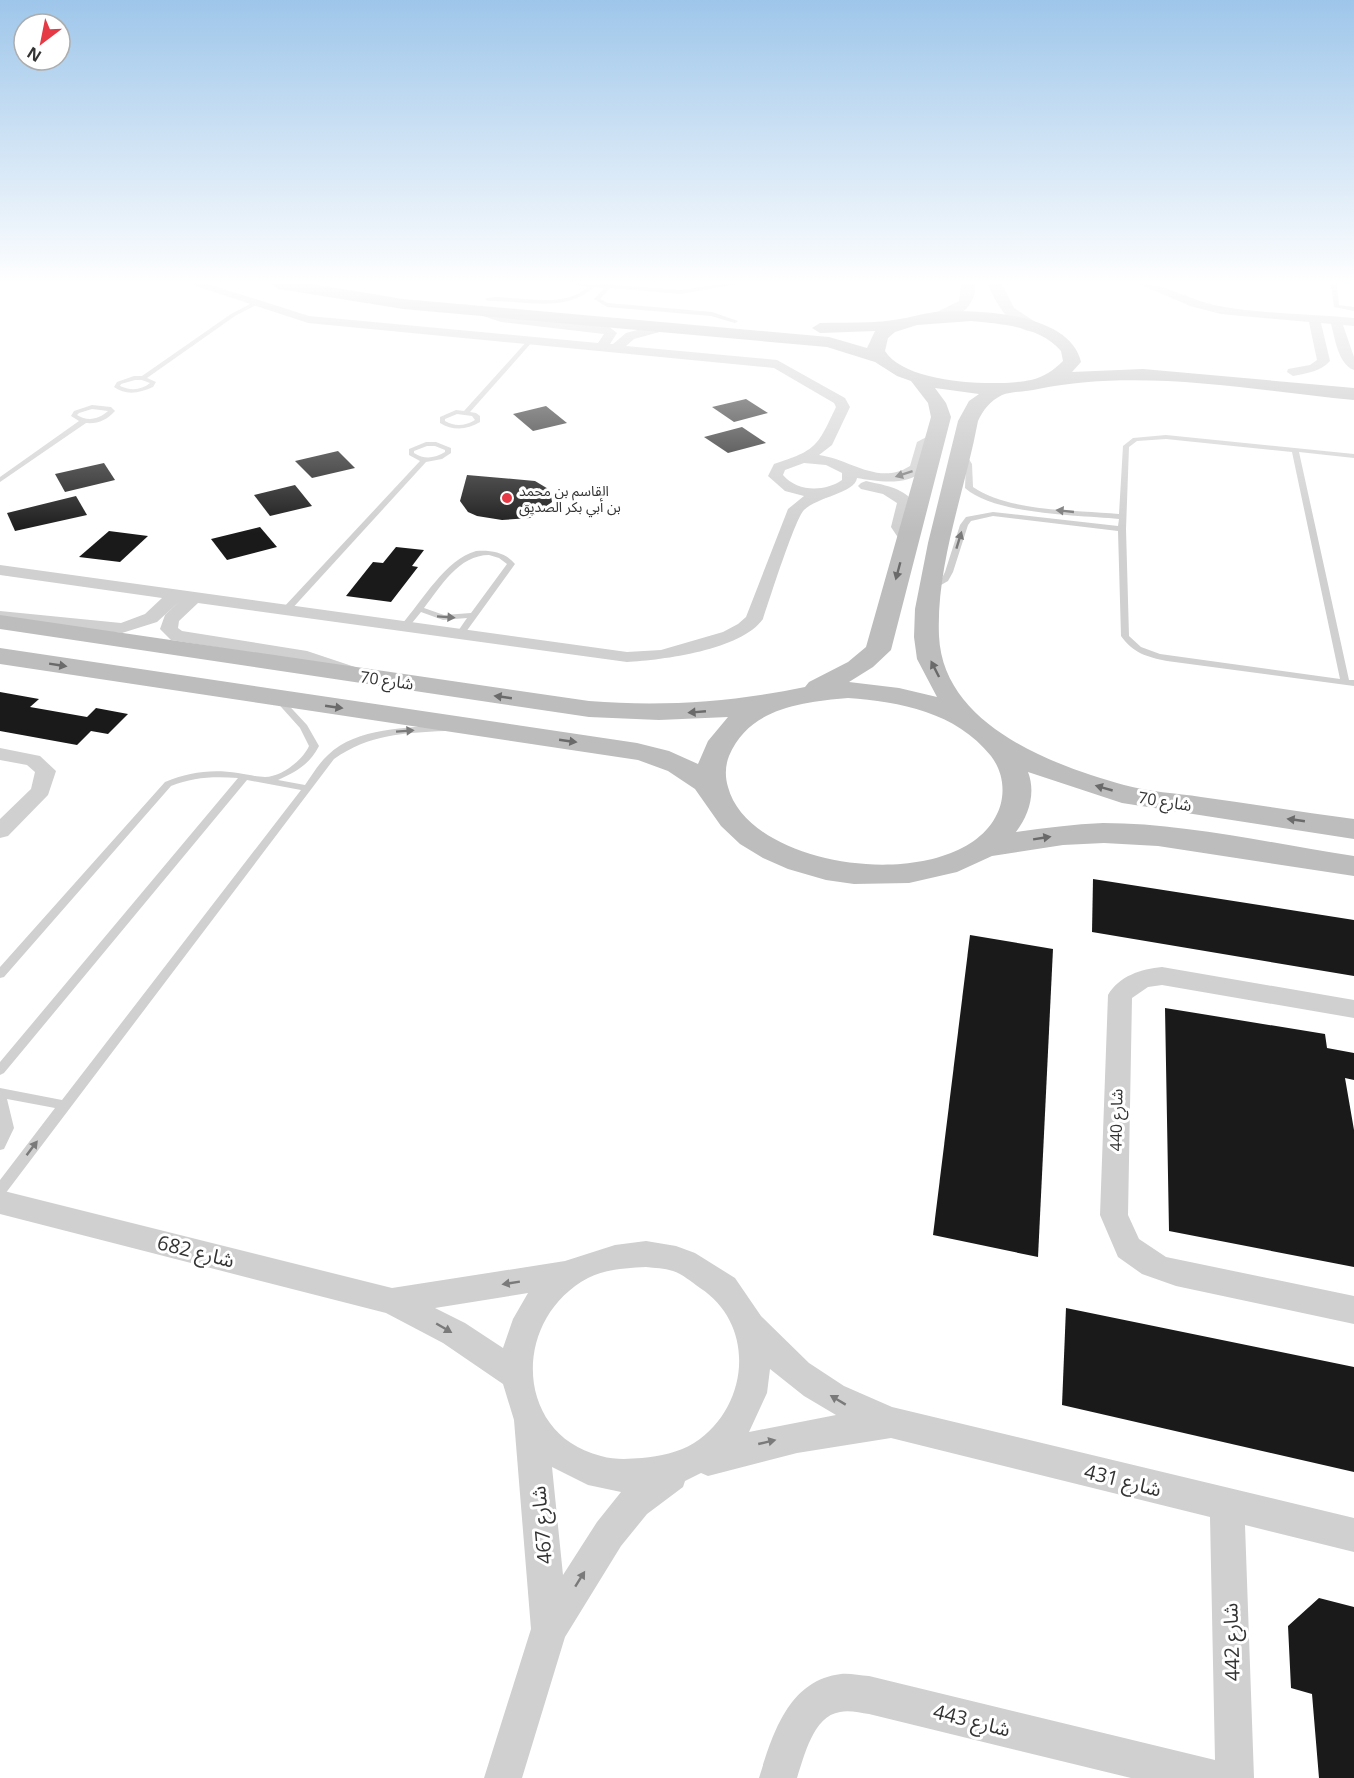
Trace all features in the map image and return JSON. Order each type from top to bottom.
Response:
[{"type":"main road","points":[[894,367],[918,378],[957,386],[1000,388],[1052,379],[1143,374],[1354,394]]},
{"type":"main road","points":[[1052,379],[1069,367]]},
{"type":"main road","points":[[1232,367],[1354,378]]},
{"type":"main road","points":[[918,378],[937,403],[941,417],[906,539],[878,650],[867,661],[851,671],[808,693],[776,702],[750,714],[730,729],[717,748],[711,769],[714,791],[730,819],[761,843],[802,862],[826,869],[876,875],[901,874],[948,865],[984,847],[1063,835],[1104,833],[1158,836],[1354,866]]},
{"type":"main road","points":[[964,719],[930,659],[926,639],[930,587],[963,454],[968,421],[976,405],[1000,388]]},
{"type":"main road","name":"شارع 70","points":[[0,622],[636,714],[684,714],[776,702]]},
{"type":"main road","name":"شارع 70","points":[[0,656],[656,756],[690,770],[714,791]]},
{"type":"main road","name":"شارع 70","points":[[808,693],[848,690],[890,693],[929,703],[964,719],[1036,765],[1122,794],[1354,828]]},
{"type":"main road","points":[[984,847],[1009,821],[1017,792],[1010,762],[988,735]]},
{"type":"street","points":[[783,367],[840,401],[843,407],[825,445],[803,459]]},
{"type":"street","points":[[1293,372],[1317,367]]},
{"type":"street","points":[[825,445],[836,463],[849,472],[873,477],[905,475],[917,468],[922,445],[936,436]]},
{"type":"street","points":[[796,509],[784,485],[775,476],[775,471],[784,463],[803,459],[836,463]]},
{"type":"street","points":[[840,488],[850,481],[849,472]]},
{"type":"street","points":[[784,485],[801,491],[821,492],[870,486],[888,490],[905,501],[899,527],[906,539]]},
{"type":"street","points":[[0,570],[460,634],[640,657],[662,655],[729,636],[744,628],[754,619],[796,509],[821,492]]},
{"type":"street","points":[[0,616],[122,628],[151,618],[175,594]]},
{"type":"street","points":[[194,597],[171,619],[169,629],[177,636],[307,656],[364,676]]},
{"type":"street","points":[[0,754],[33,760],[46,771],[41,790],[0,831]]},
{"type":"street","name":"شارع 440","points":[[1354,1009],[1162,976],[1145,977],[1133,983],[1120,995],[1118,1012],[1114,1215],[1118,1233],[1132,1255],[1151,1265],[1176,1273],[1354,1310]]},
{"type":"street","name":"شارع 682","points":[[0,1202],[392,1301],[454,1333],[516,1375]]},
{"type":"street","name":"شارع 431","points":[[569,1274],[606,1258],[645,1254],[685,1262],[719,1282],[744,1312],[765,1343],[791,1370],[844,1404],[892,1423],[1354,1535]]},
{"type":"street","points":[[569,1274],[546,1293],[528,1317],[518,1345],[516,1375],[520,1399],[530,1421],[549,1445],[576,1464],[607,1476],[641,1478],[683,1469]]},
{"type":"street","name":"شارع 682","points":[[392,1301],[569,1274]]},
{"type":"street","name":"شارع 467","points":[[503,1778],[549,1629],[616,1526],[635,1502],[730,1436],[753,1396],[757,1353],[744,1312]]},
{"type":"street","name":"شارع 467","points":[[530,1421],[542,1528],[549,1629]]},
{"type":"street","name":"شارع 431","points":[[683,1469],[763,1442],[892,1423]]},
{"type":"street","name":"شارع 442","points":[[1227,1505],[1235,1778]]},
{"type":"street","name":"شارع 443","points":[[778,1778],[791,1734],[811,1708],[837,1694],[869,1695],[1211,1778]]},
{"type":"lane","points":[[143,378],[153,382],[151,386],[136,391],[120,390],[117,387],[125,380],[143,378],[159,367]]},
{"type":"lane","points":[[466,412],[478,417],[478,421],[464,427],[454,427],[442,422],[448,414],[466,412],[507,367]]},
{"type":"lane","points":[[0,480],[84,421],[103,418],[112,411],[102,406],[83,409],[74,416],[84,421]]},
{"type":"lane","points":[[1295,450],[1350,682],[1167,658],[1147,654],[1131,646],[1125,636],[1122,529],[1126,446],[1136,439],[1166,437],[1295,450],[1354,456]]},
{"type":"lane","points":[[286,610],[424,460],[443,457],[449,449],[436,444],[426,444],[411,450],[411,454],[424,460]]},
{"type":"lane","points":[[963,454],[969,464],[969,488],[984,499],[1010,505],[1123,517]]},
{"type":"lane","points":[[930,587],[945,579],[964,525],[980,515],[1008,515],[1122,529]]},
{"type":"lane","points":[[405,626],[463,558],[494,553],[506,557],[511,564],[460,634]]},
{"type":"lane","points":[[420,609],[443,618],[474,615]]},
{"type":"lane","points":[[264,782],[297,768],[306,760],[314,746],[304,727],[278,699]]},
{"type":"lane","points":[[0,1190],[305,788],[331,757],[346,744],[367,736],[469,727]]},
{"type":"lane","points":[[0,974],[168,784],[196,773],[305,788]]},
{"type":"lane","points":[[0,1070],[243,778]]},
{"type":"lane","points":[[0,1145],[8,1128],[0,1095],[64,1105]]},
{"type":"building","points":[[746,399],[768,413],[734,422],[712,407]]},
{"type":"building","points":[[546,406],[567,423],[533,431],[513,414]]},
{"type":"building","points":[[742,427],[766,443],[728,453],[704,437]]},
{"type":"building","points":[[338,451],[355,468],[312,478],[295,461]]},
{"type":"building","points":[[104,463],[115,480],[65,492],[55,474]]},
{"type":"building","name":"القاسم بن محمد بن أبي بكر الصديق","points":[[467,475],[535,481],[550,490],[552,502],[530,518],[502,520],[477,516],[468,512],[460,501]]},
{"type":"building","points":[[295,485],[312,506],[270,516],[254,495]]},
{"type":"building","points":[[76,496],[87,515],[15,531],[7,513]]},
{"type":"building","points":[[260,527],[277,547],[227,560],[211,539]]},
{"type":"building","points":[[109,531],[148,536],[120,562],[79,557]]},
{"type":"building","points":[[396,547],[424,550],[412,566],[418,567],[391,602],[346,596],[373,562],[383,563]]},
{"type":"building","points":[[0,692],[39,699],[30,707],[87,717],[96,708],[128,714],[108,734],[91,731],[77,745],[0,731]]},
{"type":"building","points":[[1093,879],[1354,920],[1354,976],[1092,932]]},
{"type":"building","points":[[970,935],[1053,949],[1038,1257],[933,1235]]},
{"type":"building","points":[[1165,1008],[1325,1034],[1327,1048],[1354,1053],[1354,1080],[1345,1078],[1354,1130],[1354,1267],[1169,1231]]},
{"type":"building","points":[[1066,1308],[1354,1367],[1354,1472],[1062,1405]]},
{"type":"building","points":[[1319,1598],[1354,1607],[1354,1778],[1319,1778],[1312,1694],[1291,1688],[1288,1626]]},
{"type":"place","name":"القاسم بن محمد بن أبي بكر الصديق","points":[[507,498]]}]
